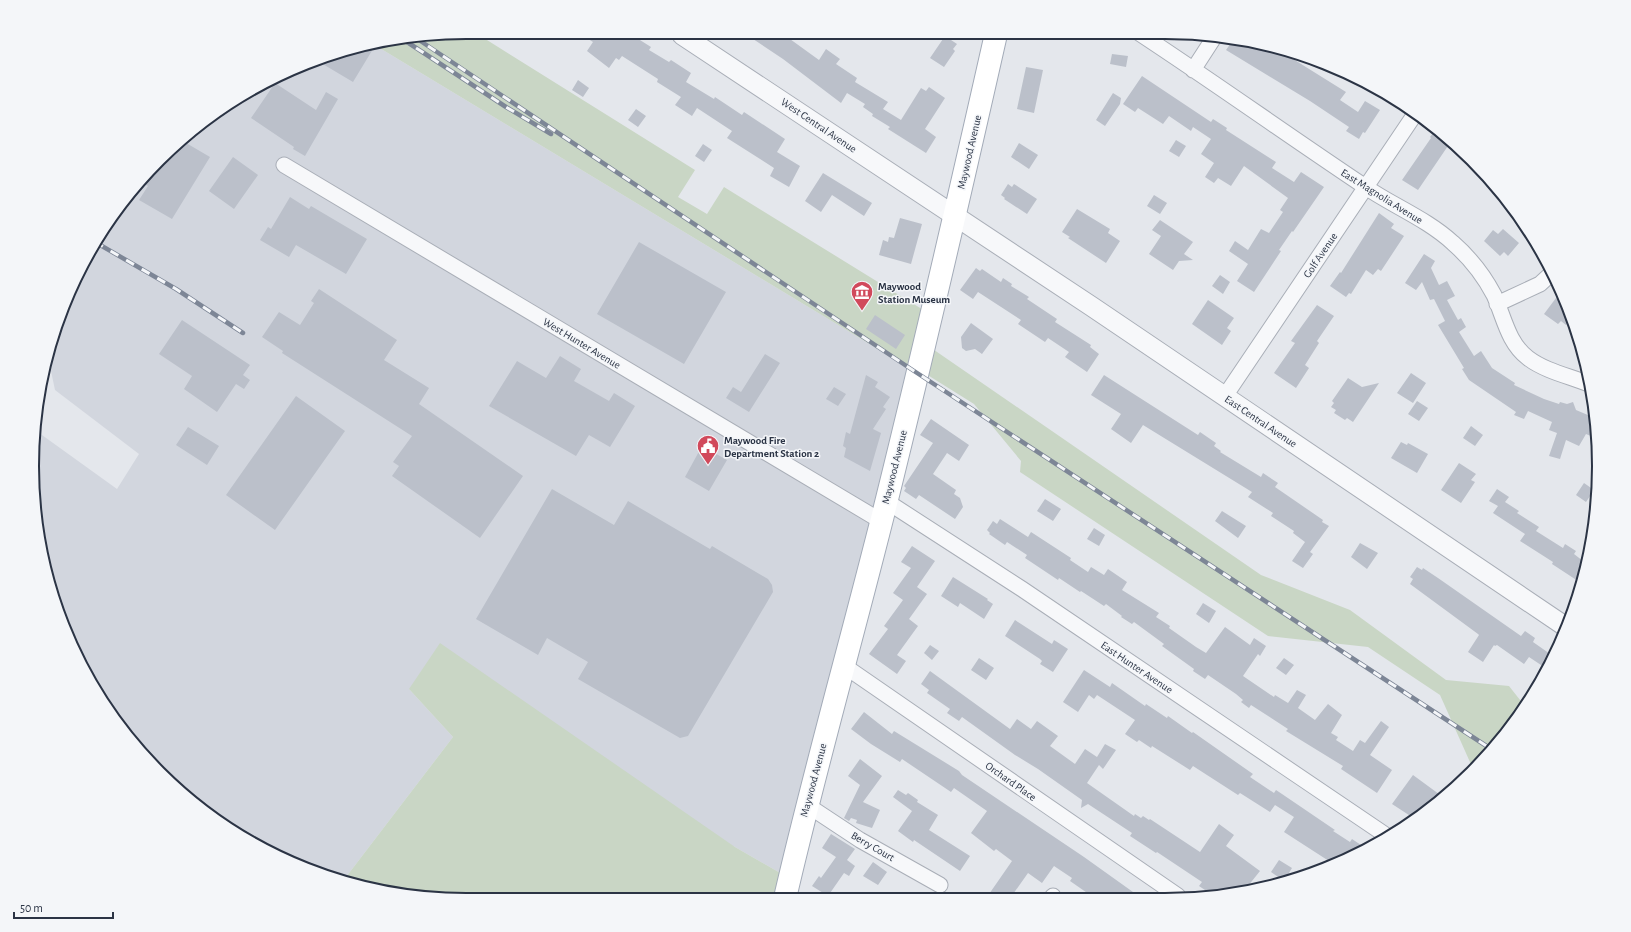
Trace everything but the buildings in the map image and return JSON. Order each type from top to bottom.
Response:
[{"type":"main road","name":"Maywood Avenue","points":[[786,893],[807,805],[884,511],[955,215],[995,39]]},
{"type":"street","name":"West Central Avenue","points":[[688,39],[955,215]]},
{"type":"street","name":"East Magnolia Avenue","points":[[1148,39],[1366,188],[1432,227],[1453,243],[1469,259],[1485,280],[1497,304],[1511,339],[1528,358],[1540,365],[1584,382]]},
{"type":"street","points":[[1193,70],[1211,42]]},
{"type":"street","name":"Golf Avenue","points":[[1225,396],[1412,118]]},
{"type":"street","name":"West Hunter Avenue","points":[[284,165],[884,511]]},
{"type":"street","name":"East Central Avenue","points":[[955,215],[1561,624]]},
{"type":"street","points":[[1497,304],[1540,284],[1548,277]]},
{"type":"street","name":"East Hunter Avenue","points":[[884,511],[1022,589],[1383,833]]},
{"type":"street","name":"Orchard Place","points":[[843,665],[1173,893]]},
{"type":"street","name":"Berry Court","points":[[807,805],[860,840],[940,885]]},
{"type":"shaded area","points":[[379,48],[911,369],[789,878],[735,847],[409,689],[453,737],[347,876],[329,870],[277,849],[252,836],[229,821],[184,787],[145,748],[127,726],[96,680],[72,629],[62,603],[47,549],[40,494],[39,466],[40,434],[117,489],[139,454],[55,390],[51,369],[62,329],[83,277],[96,252],[111,229],[145,184],[184,145],[206,127],[252,96],[277,83],[329,62]]},
{"type":"green space","points":[[485,39],[695,170],[678,197],[707,214],[724,187],[925,311],[911,369],[379,48],[438,40]]},
{"type":"green space","points":[[924,343],[1261,575],[1350,610],[1446,680],[1509,686],[1521,701],[1504,726],[1471,764],[1440,695],[1368,647],[1268,636],[1020,472],[1021,461],[974,404],[918,369]]},
{"type":"green space","points":[[440,643],[735,847],[789,878],[786,893],[438,892],[383,885],[347,876],[453,737],[409,689]]},
{"type":"railway","points":[[422,42],[911,369],[1487,747]]},
{"type":"railway","points":[[409,43],[506,107],[551,134]]},
{"type":"railway","points":[[100,245],[176,289],[243,333]]},
{"type":"place","name":"Maywood Station Museum","points":[[862,312]]},
{"type":"place","name":"Maywood Fire Department Station 2","points":[[708,466]]}]
